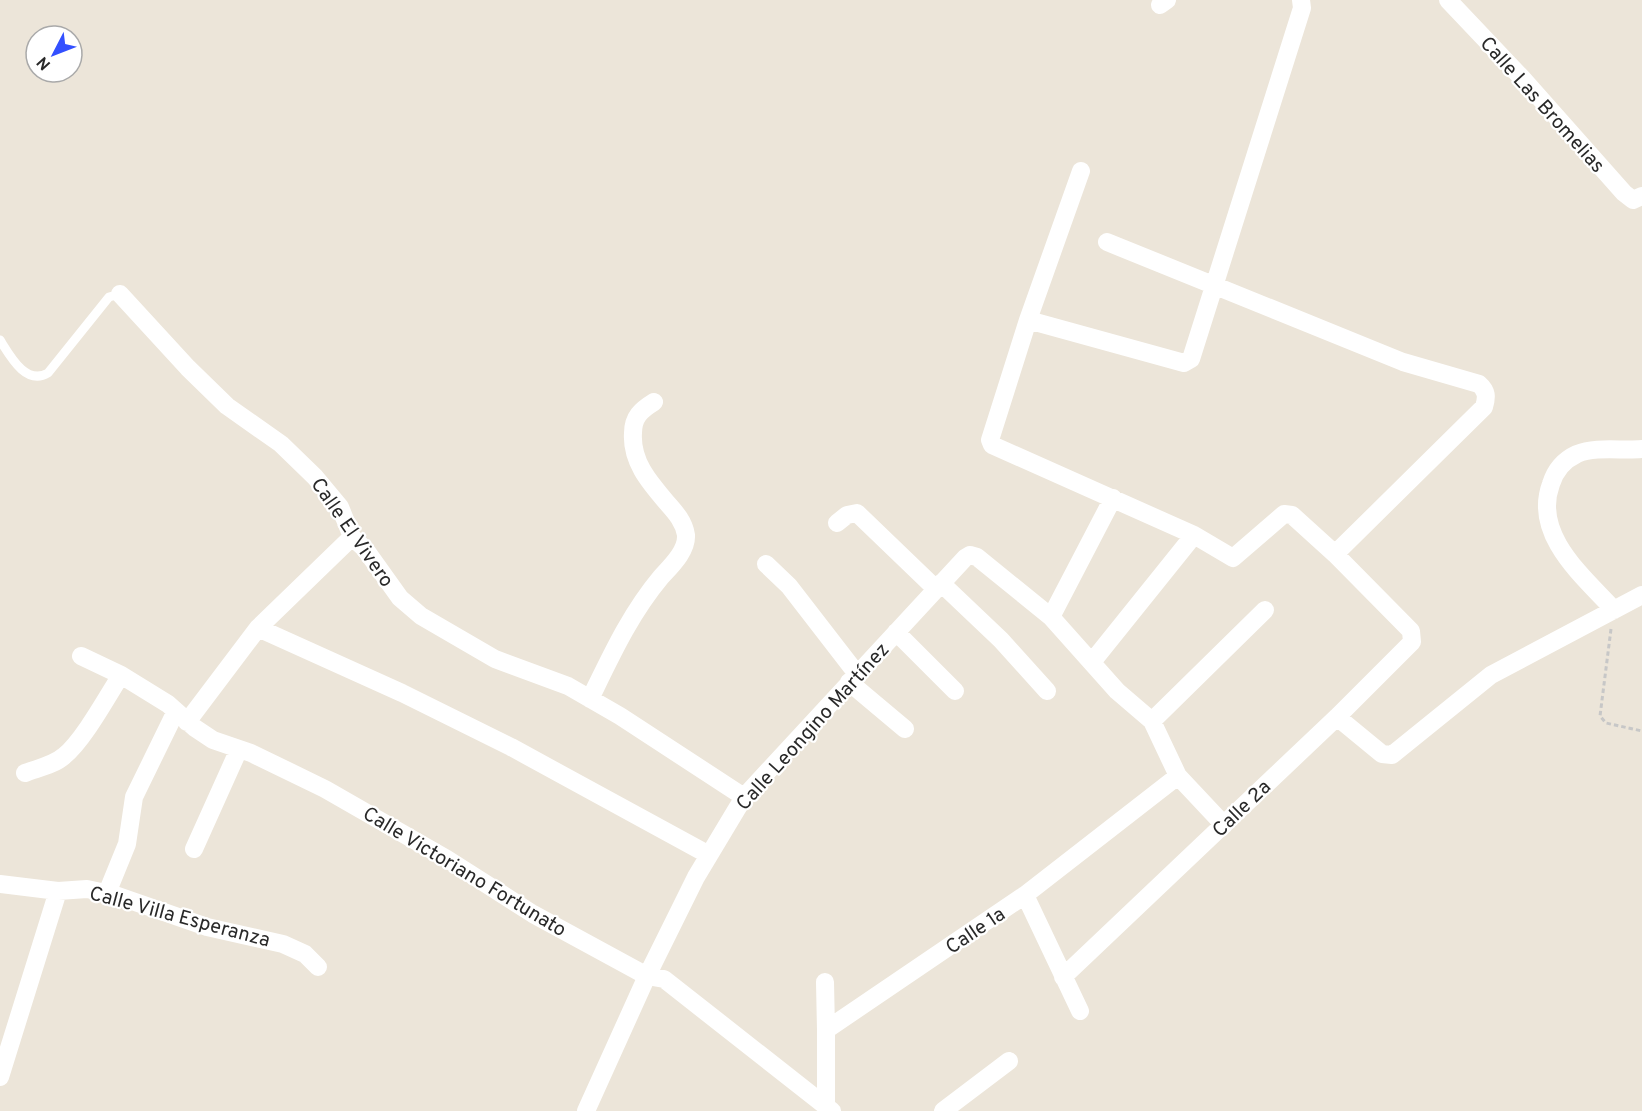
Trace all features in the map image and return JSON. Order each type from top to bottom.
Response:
[{"type":"street","points":[[1028,320],[1184,363],[1191,358],[1302,8],[1301,0]]},
{"type":"street","name":"Calle Las Bromelias","points":[[1448,0],[1522,78],[1624,193],[1633,200],[1642,196]]},
{"type":"street","points":[[1081,171],[1028,320],[990,440],[992,445],[1194,535],[1233,558],[1288,513],[1335,554],[1484,407],[1487,397],[1485,390],[1479,384],[1403,363],[1107,242]]},
{"type":"street","name":"Calle El Vivero","points":[[120,294],[188,368],[227,406],[281,444],[315,477],[340,507],[352,537],[364,549],[400,598],[421,616],[495,659],[568,686],[744,797]]},
{"type":"street","points":[[590,699],[620,637],[645,597],[682,553],[686,536],[681,519],[638,465],[632,444],[633,421],[642,409],[654,402]]},
{"type":"street","points":[[1614,610],[1566,557],[1553,537],[1548,515],[1548,490],[1555,473],[1564,462],[1578,454],[1592,450],[1642,449]]},
{"type":"street","points":[[1113,498],[1051,616],[1116,691],[1152,721],[1178,776],[1224,825]]},
{"type":"street","points":[[837,523],[847,515],[857,513],[1001,640],[1047,691]]},
{"type":"street","points":[[1092,662],[1194,535]]},
{"type":"street","points":[[107,893],[127,844],[134,797],[181,717],[258,628],[352,537]]},
{"type":"street","name":"Calle 2a","points":[[1064,977],[1337,717],[1412,642],[1411,631],[1335,554]]},
{"type":"street","name":"Calle Leongino Martínez","points":[[586,1111],[647,976],[696,877],[744,797],[938,586],[970,555],[976,557],[1051,616]]},
{"type":"street","points":[[766,564],[789,586],[853,678],[905,729]]},
{"type":"street","points":[[1337,717],[1382,754],[1392,755],[1491,675],[1642,594]]},
{"type":"street","points":[[1152,721],[1265,610]]},
{"type":"street","points":[[258,628],[402,693],[512,747],[709,855]]},
{"type":"street","points":[[896,632],[955,691]]},
{"type":"street","name":"Calle Victoriano Fortunato","points":[[81,656],[122,675],[168,704],[181,717],[213,740],[239,749],[325,789],[447,859],[533,914],[647,976],[664,979],[829,1108]]},
{"type":"street","points":[[25,773],[52,764],[64,756],[122,675]]},
{"type":"street","points":[[194,849],[239,749]]},
{"type":"street","name":"Calle 1a","points":[[826,1030],[1025,895],[1178,776]]},
{"type":"street","name":"Calle Villa Esperanza","points":[[0,884],[58,891],[87,889],[107,893],[207,927],[283,944],[304,954],[318,967]]},
{"type":"street","points":[[0,1077],[58,891]]},
{"type":"street","points":[[1025,895],[1080,1011]]},
{"type":"street","points":[[825,982],[829,1108]]},
{"type":"street","points":[[943,1111],[1009,1061]]},
{"type":"lane","points":[[0,340],[23,371],[32,376],[42,376],[48,373],[109,297],[120,294]]},
{"type":"path","points":[[1614,610],[1600,716],[1606,723],[1642,731]]}]
